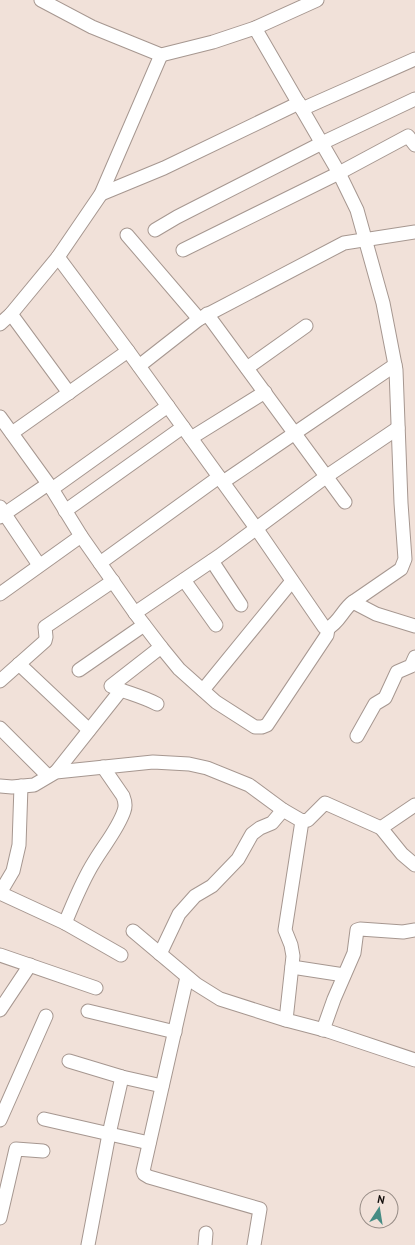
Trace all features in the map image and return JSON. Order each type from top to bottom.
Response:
[{"type":"street","points":[[41,0],[92,27],[161,56],[213,42],[254,28],[317,0]]},
{"type":"street","points":[[0,416],[50,487],[100,563],[144,625],[179,669],[216,702],[255,727],[267,725],[327,635],[328,628],[332,626],[348,606],[401,568],[405,559],[395,365],[383,303],[357,210],[339,173],[254,28]]},
{"type":"street","points":[[0,324],[11,314],[58,257],[101,194],[161,56]]},
{"type":"street","points":[[101,194],[164,168],[300,106],[415,58]]},
{"type":"street","points":[[155,230],[177,217],[322,143],[415,99]]},
{"type":"street","points":[[183,250],[339,173],[408,136],[415,144]]},
{"type":"street","points":[[139,366],[203,316],[344,243],[415,232]]},
{"type":"street","points":[[127,235],[203,316],[247,368],[345,502]]},
{"type":"street","points":[[58,257],[256,528],[324,627],[328,628]]},
{"type":"street","points":[[11,314],[69,393]]},
{"type":"street","points":[[247,368],[306,326]]},
{"type":"street","points":[[12,433],[128,351]]},
{"type":"street","points":[[100,563],[221,480],[395,365]]},
{"type":"street","points":[[191,438],[265,392]]},
{"type":"street","points":[[40,565],[2,512],[50,487],[168,406]]},
{"type":"street","points":[[65,511],[183,427]]},
{"type":"street","points":[[135,612],[212,561],[327,476],[398,428]]},
{"type":"street","points":[[0,594],[81,536]]},
{"type":"street","points":[[212,561],[241,605]]},
{"type":"street","points":[[184,580],[216,625]]},
{"type":"street","points":[[0,681],[45,640],[45,628],[113,581]]},
{"type":"street","points":[[203,690],[292,581]]},
{"type":"street","points":[[353,602],[376,614],[415,626]]},
{"type":"street","points":[[79,670],[144,625]]},
{"type":"street","points":[[157,704],[144,697],[112,686],[161,647]]},
{"type":"street","points":[[357,736],[374,704],[385,698],[397,672],[411,666],[415,657]]},
{"type":"street","points":[[19,664],[90,730]]},
{"type":"street","points":[[0,786],[12,788],[34,785],[52,774],[90,730],[121,690]]},
{"type":"street","points":[[0,728],[52,774],[153,762],[189,764],[207,768],[249,785],[283,810],[302,821],[308,820],[325,803],[381,828],[402,854],[415,865]]},
{"type":"street","points":[[65,923],[81,885],[94,861],[120,822],[125,809],[125,801],[123,796],[103,767]]},
{"type":"street","points":[[21,786],[19,845],[13,871],[0,893],[65,923],[121,955]]},
{"type":"street","points":[[381,828],[415,805]]},
{"type":"street","points":[[160,954],[179,914],[195,896],[212,886],[238,859],[252,834],[260,828],[272,823],[283,810]]},
{"type":"street","points":[[286,1020],[293,956],[285,930],[302,821]]},
{"type":"street","points":[[322,1030],[354,953],[357,930],[403,932],[415,930]]},
{"type":"street","points":[[133,932],[196,984],[220,999],[415,1060]]},
{"type":"street","points":[[0,955],[96,988]]},
{"type":"street","points":[[0,1010],[30,965]]},
{"type":"street","points":[[292,967],[344,975]]},
{"type":"street","points":[[188,977],[143,1171],[144,1174],[149,1177],[260,1209],[254,1245]]},
{"type":"street","points":[[88,1010],[175,1032]]},
{"type":"street","points":[[0,1120],[46,1016]]},
{"type":"street","points":[[69,1061],[122,1077],[162,1086]]},
{"type":"street","points":[[88,1245],[122,1077]]},
{"type":"street","points":[[44,1119],[149,1143]]},
{"type":"street","points":[[0,1218],[16,1149],[43,1151]]}]
